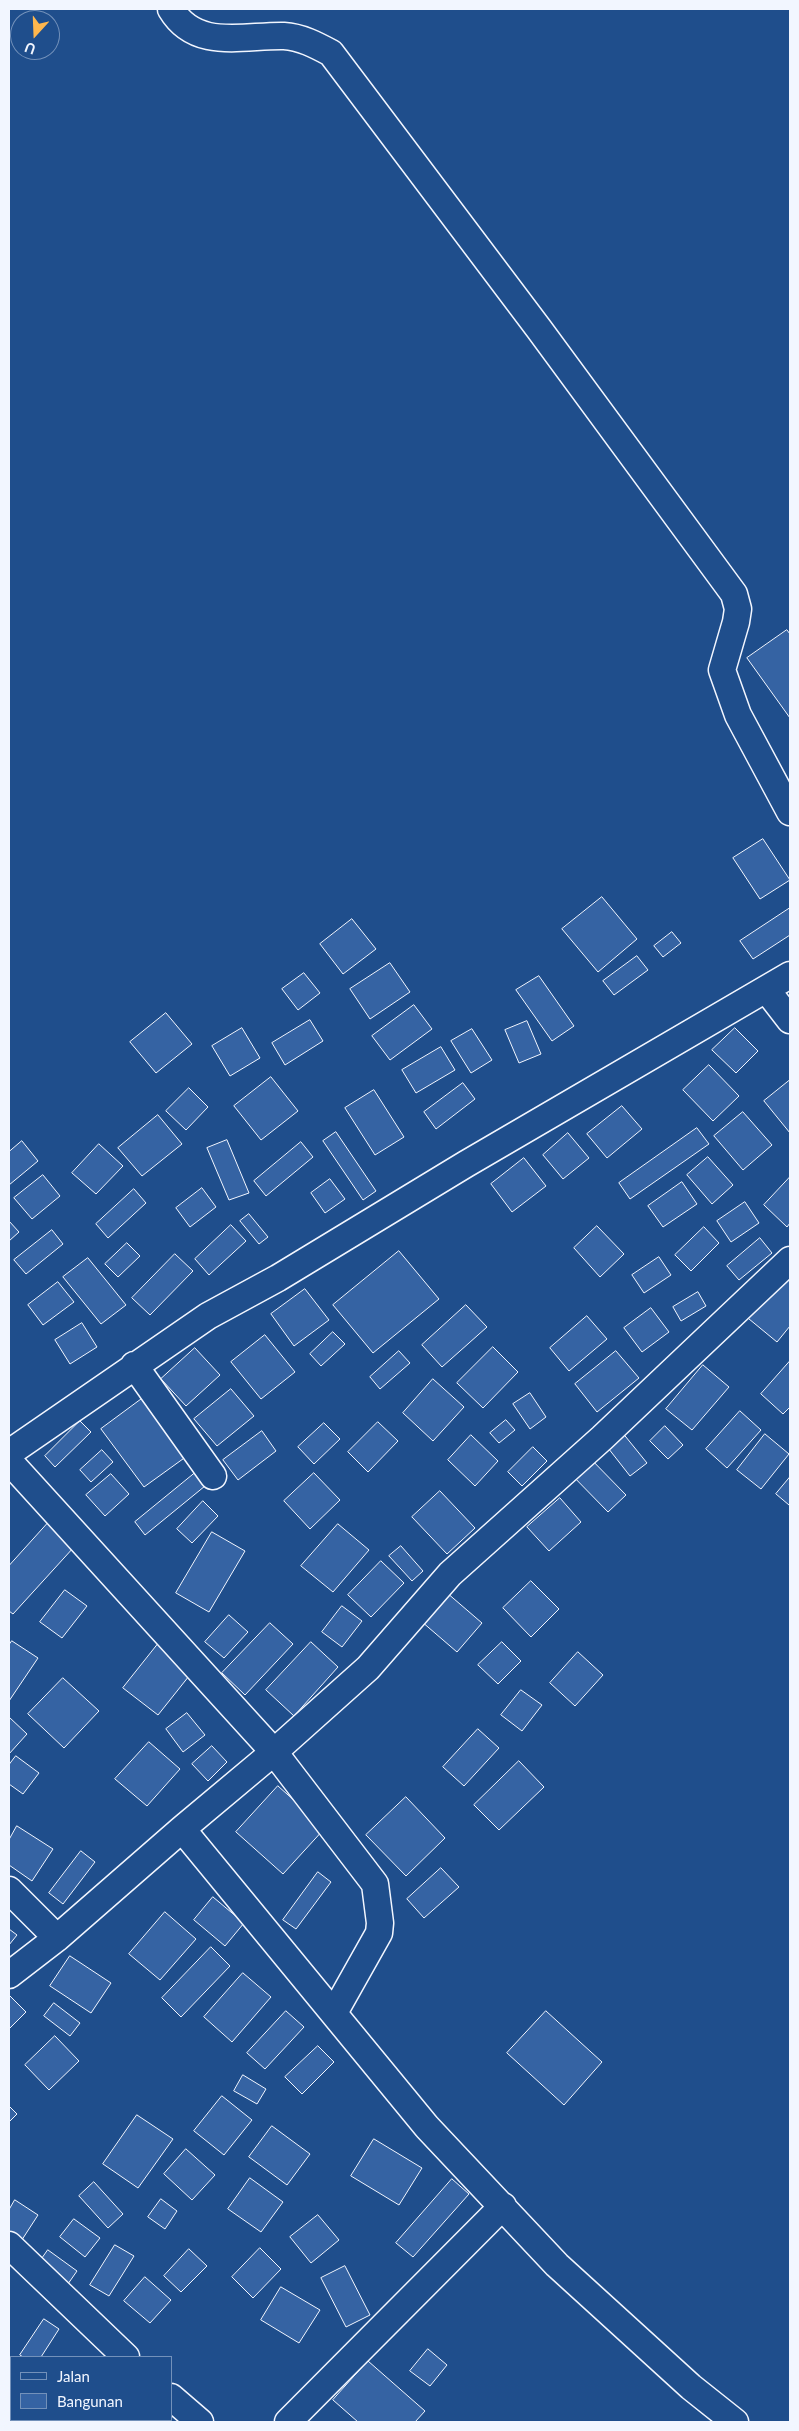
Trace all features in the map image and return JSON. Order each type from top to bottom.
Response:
[{"type":"street","points":[[171,9],[189,29],[206,37],[284,36],[308,41],[331,53],[539,329],[734,594],[738,609],[736,622],[722,670],[738,715],[790,812]]},
{"type":"street","points":[[9,1454],[134,1365],[208,1316],[278,1278],[466,1164],[790,975]]},
{"type":"street","points":[[766,989],[790,1020]]},
{"type":"street","points":[[9,1974],[57,1938],[274,1752],[368,1668],[450,1574],[602,1438],[790,1260]]},
{"type":"street","points":[[134,1365],[213,1476]]},
{"type":"street","points":[[9,1461],[274,1752],[375,1884],[380,1923],[379,1933],[334,2014]]},
{"type":"street","points":[[182,1829],[428,2127],[557,2265],[691,2387],[735,2422]]},
{"type":"street","points":[[9,1890],[57,1938]]},
{"type":"street","points":[[288,2422],[503,2206]]},
{"type":"street","points":[[9,2245],[125,2356]]},
{"type":"street","points":[[172,2398],[200,2422]]},
{"type":"building","points":[[787,630],[790,634],[790,718],[747,658]]},
{"type":"building","points":[[763,839],[790,880],[760,899],[733,858]]},
{"type":"building","points":[[602,897],[637,939],[598,972],[562,929]]},
{"type":"building","points":[[790,908],[790,935],[753,959],[740,941]]},
{"type":"building","points":[[352,919],[376,949],[343,974],[320,944]]},
{"type":"building","points":[[672,932],[681,943],[663,957],[654,946]]},
{"type":"building","points":[[637,956],[648,970],[614,995],[603,981]]},
{"type":"building","points":[[390,963],[410,992],[370,1019],[350,989]]},
{"type":"building","points":[[304,973],[320,993],[298,1010],[282,989]]},
{"type":"building","points":[[539,976],[574,1026],[552,1041],[516,990]]},
{"type":"building","points":[[414,1005],[432,1029],[390,1060],[372,1036]]},
{"type":"building","points":[[166,1013],[192,1044],[156,1073],[130,1042]]},
{"type":"building","points":[[310,1020],[323,1041],[285,1065],[272,1043]]},
{"type":"building","points":[[527,1021],[541,1054],[519,1063],[505,1030]]},
{"type":"building","points":[[242,1028],[260,1058],[230,1076],[212,1046]]},
{"type":"building","points":[[735,1028],[758,1051],[736,1073],[712,1050]]},
{"type":"building","points":[[472,1029],[492,1060],[471,1073],[451,1041]]},
{"type":"building","points":[[441,1047],[455,1070],[416,1093],[402,1070]]},
{"type":"building","points":[[709,1065],[739,1096],[713,1121],[683,1090]]},
{"type":"building","points":[[271,1077],[298,1111],[261,1140],[234,1106]]},
{"type":"building","points":[[790,1080],[790,1133],[764,1101]]},
{"type":"building","points":[[463,1083],[475,1099],[436,1129],[424,1112]]},
{"type":"building","points":[[189,1088],[208,1107],[186,1130],[166,1111]]},
{"type":"building","points":[[374,1090],[404,1137],[375,1155],[345,1108]]},
{"type":"building","points":[[622,1106],[642,1129],[607,1158],[587,1134]]},
{"type":"building","points":[[743,1112],[772,1145],[743,1170],[714,1136]]},
{"type":"building","points":[[158,1115],[182,1144],[142,1176],[118,1148]]},
{"type":"building","points":[[697,1128],[709,1144],[630,1199],[619,1183]]},
{"type":"building","points":[[336,1132],[376,1191],[363,1200],[323,1141]]},
{"type":"building","points":[[568,1133],[589,1158],[563,1179],[543,1155]]},
{"type":"building","points":[[227,1140],[249,1193],[229,1200],[207,1148]]},
{"type":"building","points":[[22,1141],[38,1161],[9,1185],[9,1152]]},
{"type":"building","points":[[301,1142],[313,1157],[266,1196],[254,1181]]},
{"type":"building","points":[[99,1144],[123,1166],[96,1194],[72,1173]]},
{"type":"building","points":[[708,1157],[733,1185],[712,1204],[687,1175]]},
{"type":"building","points":[[524,1158],[546,1186],[512,1212],[491,1184]]},
{"type":"building","points":[[43,1175],[60,1196],[32,1219],[14,1198]]},
{"type":"building","points":[[790,1177],[790,1223],[787,1227],[764,1205]]},
{"type":"building","points":[[330,1179],[345,1199],[325,1213],[311,1193]]},
{"type":"building","points":[[682,1182],[697,1204],[663,1227],[648,1206]]},
{"type":"building","points":[[202,1188],[216,1207],[190,1227],[176,1208]]},
{"type":"building","points":[[134,1189],[146,1203],[108,1238],[96,1224]]},
{"type":"building","points":[[745,1202],[759,1223],[731,1242],[717,1221]]},
{"type":"building","points":[[249,1214],[268,1237],[259,1244],[240,1221]]},
{"type":"building","points":[[9,1221],[19,1232],[9,1241]]},
{"type":"building","points":[[231,1225],[246,1241],[209,1275],[195,1259]]},
{"type":"building","points":[[597,1226],[624,1254],[600,1277],[574,1248]]},
{"type":"building","points":[[704,1227],[719,1243],[691,1271],[675,1255]]},
{"type":"building","points":[[52,1230],[63,1244],[26,1274],[14,1260]]},
{"type":"building","points":[[760,1238],[772,1253],[739,1280],[727,1266]]},
{"type":"building","points":[[127,1243],[140,1256],[118,1277],[105,1264]]},
{"type":"building","points":[[399,1251],[439,1299],[373,1353],[333,1305]]},
{"type":"building","points":[[175,1254],[193,1271],[150,1315],[132,1298]]},
{"type":"building","points":[[659,1257],[671,1275],[644,1293],[632,1275]]},
{"type":"building","points":[[88,1258],[126,1305],[101,1324],[63,1277]]},
{"type":"building","points":[[790,1267],[790,1326],[777,1342],[743,1314]]},
{"type":"building","points":[[58,1282],[74,1302],[43,1325],[28,1305]]},
{"type":"building","points":[[305,1289],[329,1320],[294,1346],[271,1314]]},
{"type":"building","points":[[698,1292],[706,1306],[681,1321],[673,1307]]},
{"type":"building","points":[[466,1305],[487,1327],[442,1367],[422,1345]]},
{"type":"building","points":[[651,1308],[669,1332],[642,1352],[624,1328]]},
{"type":"building","points":[[587,1316],[607,1339],[569,1371],[550,1348]]},
{"type":"building","points":[[82,1323],[97,1347],[70,1364],[55,1340]]},
{"type":"building","points":[[333,1332],[345,1344],[321,1366],[310,1354]]},
{"type":"building","points":[[265,1335],[295,1372],[261,1399],[231,1362]]},
{"type":"building","points":[[493,1347],[518,1372],[483,1408],[457,1383]]},
{"type":"building","points":[[195,1348],[220,1375],[186,1406],[161,1379]]},
{"type":"building","points":[[399,1351],[410,1363],[380,1389],[370,1377]]},
{"type":"building","points":[[616,1351],[639,1378],[597,1412],[575,1384]]},
{"type":"building","points":[[790,1361],[790,1407],[783,1414],[761,1394]]},
{"type":"building","points":[[703,1365],[729,1387],[692,1430],[666,1409]]},
{"type":"building","points":[[433,1379],[464,1407],[433,1441],[403,1413]]},
{"type":"building","points":[[231,1389],[254,1416],[217,1446],[194,1419]]},
{"type":"building","points":[[530,1393],[546,1417],[530,1429],[513,1404]]},
{"type":"building","points":[[143,1398],[187,1456],[144,1487],[101,1429]]},
{"type":"building","points":[[740,1411],[761,1430],[727,1468],[706,1449]]},
{"type":"building","points":[[506,1420],[515,1430],[499,1443],[490,1433]]},
{"type":"building","points":[[80,1421],[91,1432],[55,1467],[45,1456]]},
{"type":"building","points":[[378,1422],[398,1441],[368,1472],[348,1452]]},
{"type":"building","points":[[324,1423],[340,1439],[314,1464],[298,1447]]},
{"type":"building","points":[[617,1426],[647,1463],[630,1476],[601,1439]]},
{"type":"building","points":[[665,1426],[683,1445],[668,1459],[650,1441]]},
{"type":"building","points":[[262,1431],[276,1451],[238,1480],[223,1460]]},
{"type":"building","points":[[765,1434],[789,1454],[761,1489],[737,1470]]},
{"type":"building","points":[[471,1435],[498,1461],[475,1486],[448,1460]]},
{"type":"building","points":[[533,1447],[547,1461],[522,1486],[508,1472]]},
{"type":"building","points":[[102,1450],[113,1462],[91,1482],[80,1470]]},
{"type":"building","points":[[584,1452],[626,1495],[608,1512],[566,1469]]},
{"type":"building","points":[[195,1473],[205,1486],[145,1535],[135,1522]]},
{"type":"building","points":[[314,1473],[340,1500],[310,1529],[284,1501]]},
{"type":"building","points":[[111,1474],[129,1494],[105,1516],[86,1495]]},
{"type":"building","points":[[790,1477],[790,1503],[789,1505],[776,1494]]},
{"type":"building","points":[[440,1491],[475,1528],[447,1554],[412,1517]]},
{"type":"building","points":[[560,1498],[581,1522],[549,1551],[527,1527]]},
{"type":"building","points":[[203,1501],[218,1516],[192,1543],[177,1529]]},
{"type":"building","points":[[48,1523],[74,1547],[13,1614],[9,1611],[9,1566]]},
{"type":"building","points":[[338,1524],[369,1550],[333,1592],[301,1566]]},
{"type":"building","points":[[212,1532],[245,1551],[209,1612],[176,1593]]},
{"type":"building","points":[[401,1546],[423,1571],[412,1581],[389,1556]]},
{"type":"building","points":[[381,1561],[404,1583],[371,1617],[348,1595]]},
{"type":"building","points":[[531,1581],[559,1609],[531,1637],[503,1608]]},
{"type":"building","points":[[439,1586],[482,1623],[457,1652],[414,1615]]},
{"type":"building","points":[[65,1590],[87,1606],[62,1638],[40,1622]]},
{"type":"building","points":[[342,1606],[362,1621],[342,1647],[322,1632]]},
{"type":"building","points":[[229,1615],[248,1632],[224,1658],[205,1642]]},
{"type":"building","points":[[270,1623],[293,1644],[245,1695],[222,1673]]},
{"type":"building","points":[[12,1641],[38,1658],[9,1701],[9,1645]]},
{"type":"building","points":[[311,1642],[338,1667],[294,1716],[266,1690]]},
{"type":"building","points":[[502,1642],[521,1661],[498,1684],[478,1665]]},
{"type":"building","points":[[158,1644],[193,1671],[158,1715],[123,1688]]},
{"type":"building","points":[[578,1652],[603,1675],[575,1706],[550,1683]]},
{"type":"building","points":[[63,1678],[99,1711],[64,1748],[28,1714]]},
{"type":"building","points":[[521,1690],[542,1705],[522,1731],[501,1715]]},
{"type":"building","points":[[187,1713],[205,1735],[183,1752],[166,1729]]},
{"type":"building","points":[[9,1717],[27,1734],[9,1754]]},
{"type":"building","points":[[478,1729],[499,1748],[464,1786],[443,1767]]},
{"type":"building","points":[[149,1742],[180,1769],[147,1806],[115,1779]]},
{"type":"building","points":[[212,1746],[227,1762],[208,1781],[192,1764]]},
{"type":"building","points":[[16,1756],[39,1773],[23,1794],[9,1784],[9,1765]]},
{"type":"building","points":[[519,1761],[544,1787],[499,1830],[474,1805]]},
{"type":"building","points":[[278,1786],[325,1828],[283,1874],[236,1832]]},
{"type":"building","points":[[406,1797],[445,1838],[406,1876],[366,1835]]},
{"type":"building","points":[[17,1826],[53,1849],[32,1881],[9,1865],[9,1840]]},
{"type":"building","points":[[81,1851],[95,1862],[63,1904],[49,1893]]},
{"type":"building","points":[[441,1868],[459,1887],[424,1918],[407,1899]]},
{"type":"building","points":[[318,1872],[331,1882],[296,1929],[283,1920]]},
{"type":"building","points":[[213,1897],[244,1923],[225,1946],[194,1920]]},
{"type":"building","points":[[165,1912],[196,1939],[160,1980],[129,1954]]},
{"type":"building","points":[[9,1929],[17,1935],[9,1945]]},
{"type":"building","points":[[211,1947],[230,1966],[181,2017],[162,1998]]},
{"type":"building","points":[[70,1956],[111,1983],[91,2013],[50,1986]]},
{"type":"building","points":[[243,1973],[271,1997],[232,2042],[204,2017]]},
{"type":"building","points":[[9,1995],[26,2012],[9,2029]]},
{"type":"building","points":[[54,2003],[80,2023],[70,2036],[44,2016]]},
{"type":"building","points":[[286,2011],[304,2027],[265,2069],[247,2053]]},
{"type":"building","points":[[546,2011],[602,2062],[564,2105],[507,2053]]},
{"type":"building","points":[[55,2036],[79,2061],[49,2090],[25,2065]]},
{"type":"building","points":[[318,2046],[334,2062],[302,2094],[285,2077]]},
{"type":"building","points":[[243,2075],[266,2089],[257,2104],[234,2091]]},
{"type":"building","points":[[222,2096],[252,2120],[224,2155],[194,2131]]},
{"type":"building","points":[[9,2106],[17,2114],[9,2122]]},
{"type":"building","points":[[137,2115],[173,2139],[138,2188],[103,2164]]},
{"type":"building","points":[[272,2126],[310,2154],[287,2185],[249,2157]]},
{"type":"building","points":[[374,2139],[422,2168],[399,2205],[351,2176]]},
{"type":"building","points":[[186,2149],[215,2175],[192,2200],[164,2174]]},
{"type":"building","points":[[250,2178],[283,2202],[261,2232],[228,2209]]},
{"type":"building","points":[[452,2179],[469,2194],[413,2257],[396,2243]]},
{"type":"building","points":[[94,2182],[123,2214],[108,2228],[79,2196]]},
{"type":"building","points":[[161,2199],[177,2211],[165,2229],[148,2217]]},
{"type":"building","points":[[15,2200],[38,2215],[16,2249],[9,2244],[9,2210]]},
{"type":"building","points":[[318,2215],[339,2240],[311,2263],[290,2237]]},
{"type":"building","points":[[74,2219],[100,2238],[85,2257],[60,2237]]},
{"type":"building","points":[[115,2245],[134,2256],[109,2296],[90,2285]]},
{"type":"building","points":[[260,2248],[281,2269],[253,2298],[232,2277]]},
{"type":"building","points":[[189,2249],[207,2266],[181,2292],[164,2276]]},
{"type":"building","points":[[48,2250],[77,2271],[63,2291],[34,2270]]},
{"type":"building","points":[[345,2266],[370,2315],[346,2327],[321,2278]]},
{"type":"building","points":[[145,2277],[171,2300],[150,2323],[124,2301]]},
{"type":"building","points":[[281,2287],[320,2310],[299,2343],[261,2320]]},
{"type":"building","points":[[44,2319],[59,2329],[42,2356],[20,2355]]},
{"type":"building","points":[[428,2349],[447,2365],[430,2386],[410,2371]]},
{"type":"building","points":[[368,2361],[425,2411],[415,2422],[358,2422],[333,2400]]}]
